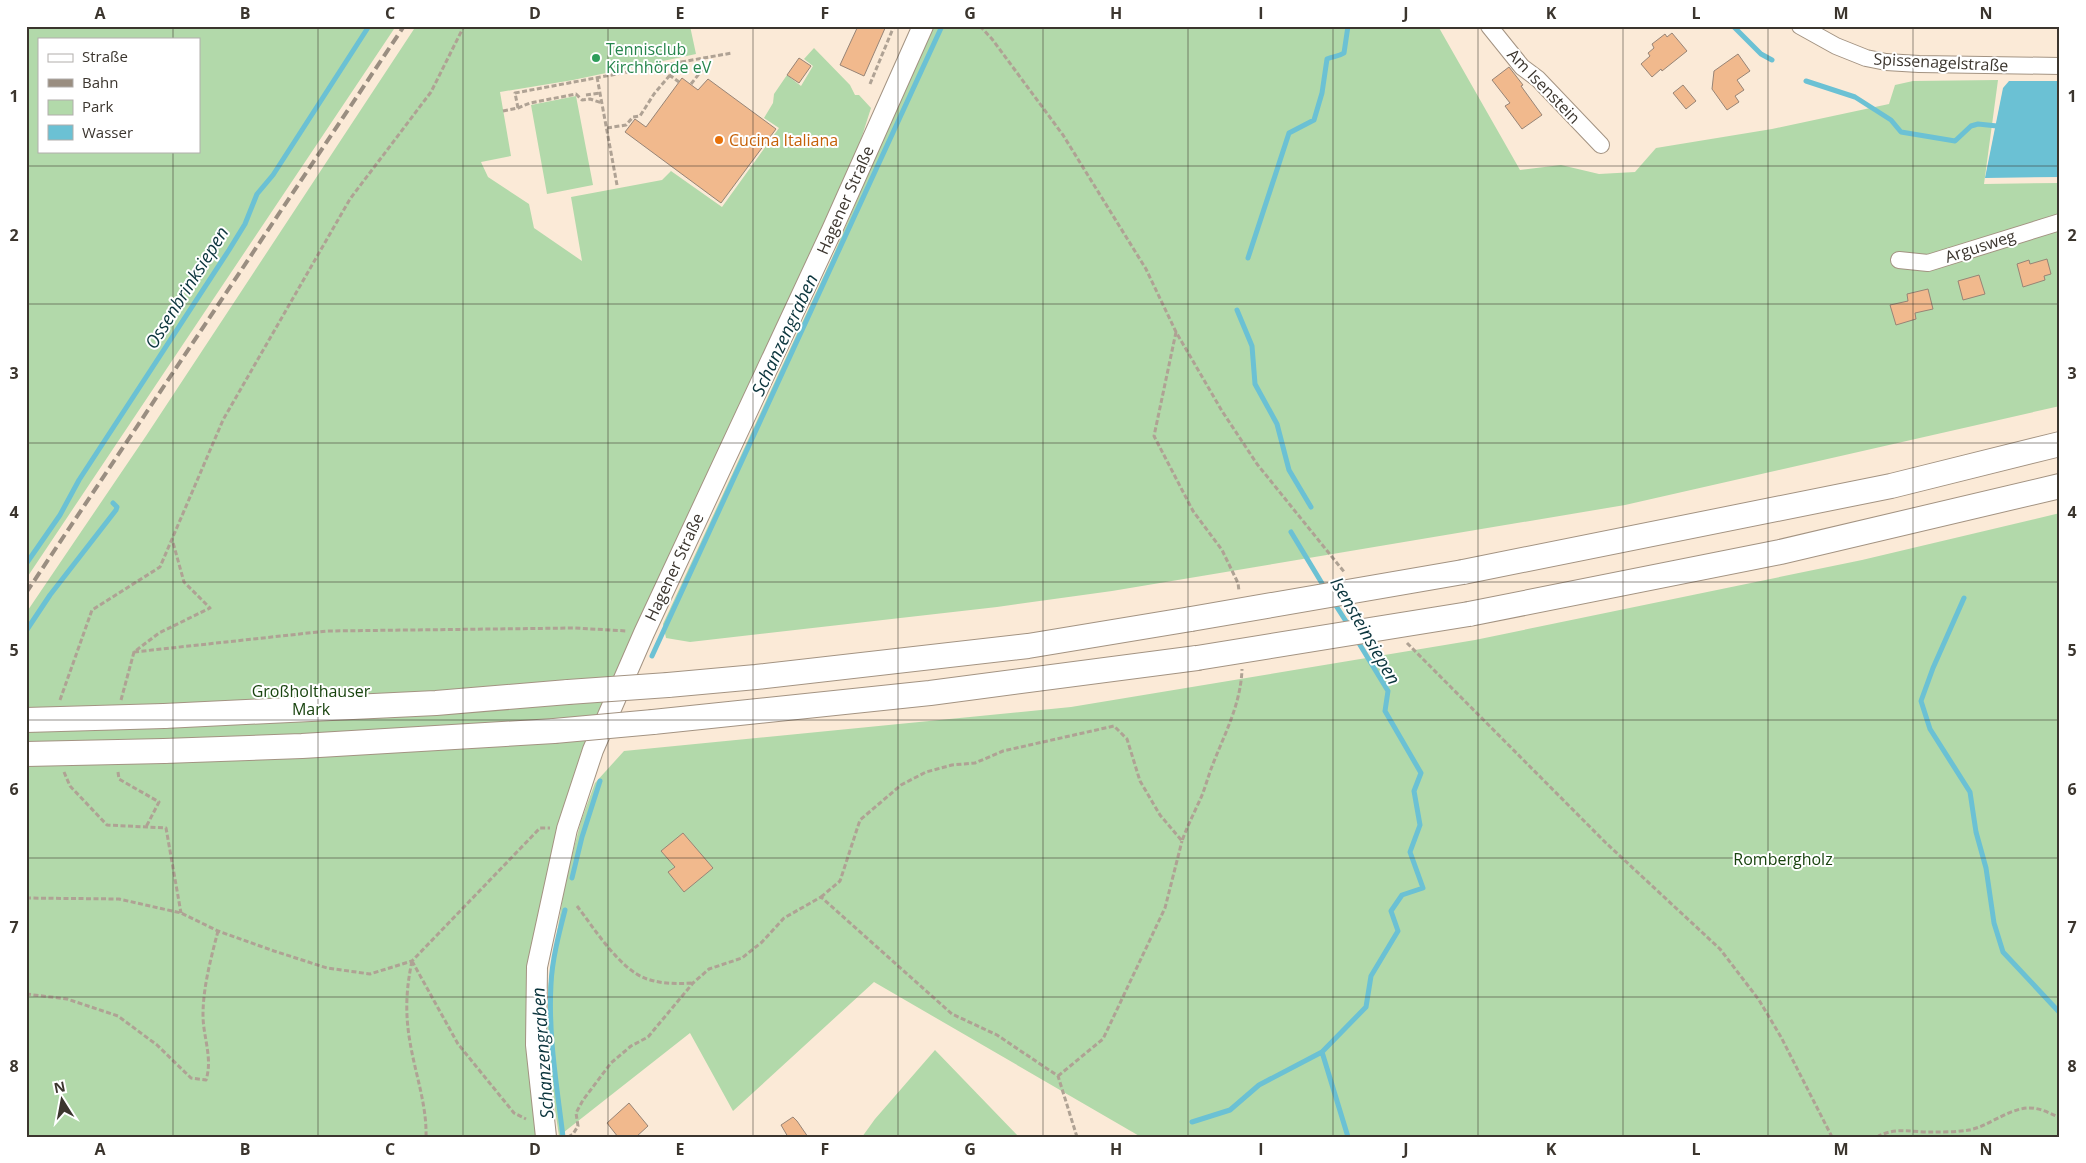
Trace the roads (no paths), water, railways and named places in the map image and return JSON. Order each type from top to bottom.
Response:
[{"type":"highway","points":[[26,720],[164,716],[426,703],[756,677],[1028,646],[1462,572],[1891,486],[2060,444]]},
{"type":"highway","points":[[26,754],[302,746],[554,731],[930,693],[1197,658],[1469,614],[1780,552],[2060,486]]},
{"type":"main road","name":"Hagener Straße","points":[[546,1133],[536,1045],[538,967],[567,829],[594,750],[644,633],[832,230],[923,26]]},
{"type":"street","name":"Am Isenstein","points":[[1490,26],[1522,67],[1538,79],[1601,144]]},
{"type":"street","name":"Spissenagelstraße","points":[[1800,26],[1843,49],[1866,58],[1886,62],[2060,66]]},
{"type":"street","name":"Argusweg","points":[[1898,260],[1928,263],[2060,222]]},
{"type":"water","points":[[2009,81],[2060,81],[2060,177],[1985,178],[2003,88]]},
{"type":"waterway","name":"Ossenbrinksiepen","points":[[26,564],[60,515],[79,480],[229,250],[245,224],[257,194],[273,175],[369,26]]},
{"type":"waterway","name":"Schanzengraben","points":[[652,656],[942,26]]},
{"type":"waterway","name":"Isensteinsiepen","points":[[1248,258],[1289,133],[1314,120],[1322,93],[1327,59],[1344,53],[1348,26]]},
{"type":"waterway","points":[[1733,26],[1761,54],[1772,60]]},
{"type":"waterway","points":[[1806,81],[1855,97],[1891,120],[1901,132],[1955,141],[1971,126],[1978,124],[1997,126]]},
{"type":"waterway","name":"Isensteinsiepen","points":[[1237,310],[1252,346],[1255,384],[1277,424],[1289,470],[1311,507]]},
{"type":"waterway","points":[[26,631],[50,595],[116,510],[117,507],[113,503]]},
{"type":"waterway","name":"Isensteinsiepen","points":[[1291,532],[1326,590]]},
{"type":"waterway","points":[[1964,598],[1933,668],[1921,701],[1930,729],[1970,792],[1976,832],[1986,868],[1994,923],[2003,952],[2060,1013]]},
{"type":"waterway","name":"Isensteinsiepen","points":[[1333,601],[1349,626]]},
{"type":"waterway","name":"Isensteinsiepen","points":[[1348,1137],[1322,1052],[1366,1007],[1371,976],[1398,931],[1391,911],[1402,895],[1423,888],[1410,852],[1420,825],[1414,791],[1421,773],[1385,711],[1388,691],[1357,640]]},
{"type":"waterway","name":"Schanzengraben","points":[[572,878],[582,837],[600,781]]},
{"type":"waterway","name":"Schanzengraben","points":[[563,1137],[554,1061],[550,1003],[553,966],[565,910]]},
{"type":"waterway","points":[[1192,1122],[1230,1110],[1259,1085],[1322,1052]]},
{"type":"railway","points":[[26,593],[404,26]]},
{"type":"place","name":"Tennisclub Kirchhörde eV","points":[[596,58]]},
{"type":"place","name":"Cucina Italiana","points":[[719,140]]},
{"type":"park label","name":"Großholthauser Mark","points":[[311,700]]},
{"type":"park label","name":"Rombergholz","points":[[1783,859]]}]
